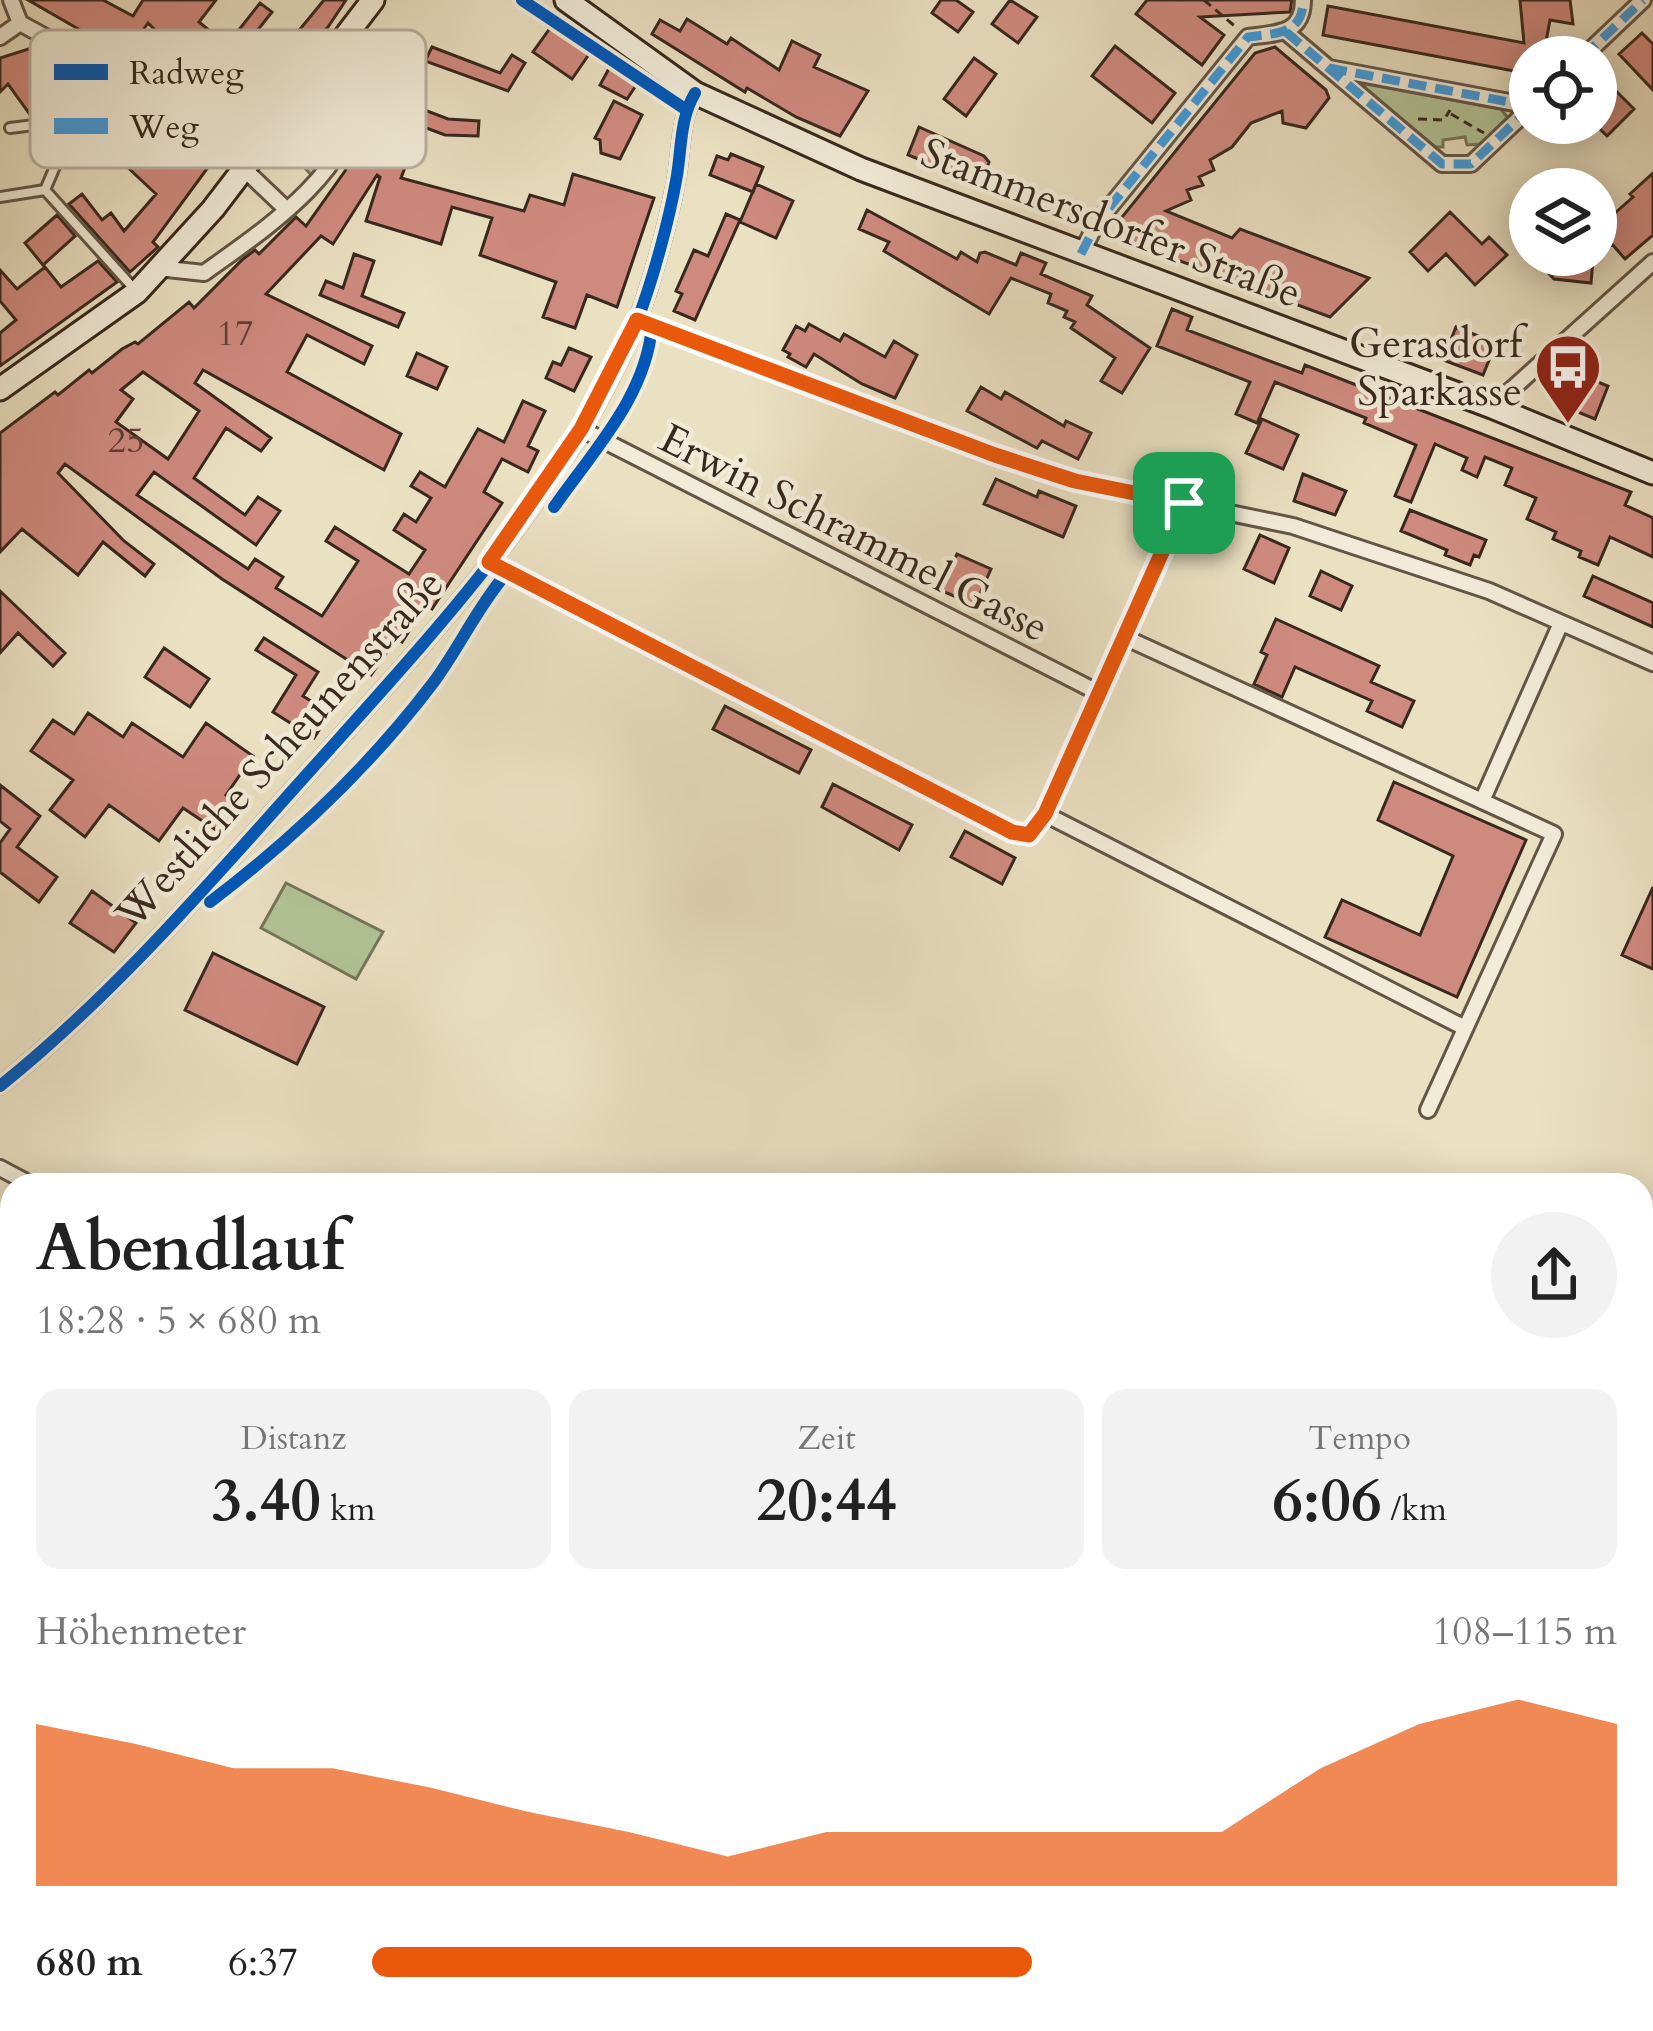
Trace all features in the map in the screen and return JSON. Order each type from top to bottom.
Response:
[{"type":"main road","points":[[351,28],[373,0]]},
{"type":"main road","name":"Stammersdorfer Straße","points":[[566,0],[695,92],[861,169],[1492,407],[1653,473]]},
{"type":"main road","points":[[0,389],[136,292],[244,170]]},
{"type":"street","points":[[10,0],[20,23],[32,30]]},
{"type":"street","points":[[1081,254],[1096,224],[1248,37],[1286,32],[1301,19],[1303,0]]},
{"type":"street","points":[[1605,36],[1643,0]]},
{"type":"street","points":[[0,37],[20,23]]},
{"type":"street","points":[[1286,32],[1442,164],[1472,164],[1509,128]]},
{"type":"street","points":[[1328,68],[1509,103]]},
{"type":"street","name":"Westliche Scheunenstraße","points":[[0,1087],[156,942],[430,637],[489,562],[581,429],[637,320],[676,183],[685,110],[695,92]]},
{"type":"street","points":[[241,168],[286,208]]},
{"type":"street","points":[[158,268],[204,273],[328,168]]},
{"type":"street","points":[[1492,407],[1653,262]]},
{"type":"street","points":[[637,320],[1075,481],[1293,526],[1489,592],[1653,663]]},
{"type":"street","name":"Erwin Schrammel Gasse","points":[[581,429],[1099,693]]},
{"type":"street","points":[[489,562],[1012,832],[1029,835],[1045,814],[1184,503]]},
{"type":"street","points":[[1482,801],[1561,623]]},
{"type":"street","points":[[1124,638],[1554,834],[1428,1110]]},
{"type":"street","points":[[1045,814],[1465,1028]]},
{"type":"lane","points":[[10,128],[30,126]]},
{"type":"lane","points":[[45,190],[54,168]]},
{"type":"lane","points":[[0,196],[45,190]]},
{"type":"lane","points":[[45,190],[136,292]]},
{"type":"path","points":[[1204,0],[1248,37]]},
{"type":"path","points":[[1402,130],[1413,121],[1444,120],[1457,92]]},
{"type":"path","points":[[1449,113],[1496,141]]},
{"type":"green space","points":[[1366,84],[1501,109],[1508,118],[1482,144],[1467,145],[1465,137],[1443,140],[1443,147],[1435,147],[1364,88]]},
{"type":"green space","points":[[286,883],[383,932],[356,979],[261,928]]},
{"type":"building","points":[[28,0],[103,0],[133,16],[143,0],[216,0],[199,22],[209,30],[155,30],[148,23],[143,30],[80,30]]},
{"type":"building","points":[[324,0],[346,0],[325,30],[299,30]]},
{"type":"building","points":[[941,0],[956,0],[973,12],[958,32],[932,13]]},
{"type":"building","points":[[1010,0],[1037,17],[1018,43],[992,24]]},
{"type":"building","points":[[1147,0],[1292,0],[1290,12],[1200,17],[1224,35],[1202,65],[1136,14]]},
{"type":"building","points":[[1520,0],[1570,0],[1573,24],[1550,20],[1547,36],[1523,36]]},
{"type":"building","points":[[260,3],[272,12],[258,30],[239,30]]},
{"type":"building","points":[[1328,6],[1509,40],[1509,70],[1323,35]]},
{"type":"building","points":[[687,19],[727,44],[731,38],[779,70],[792,41],[820,55],[814,67],[868,91],[840,136],[747,88],[745,92],[652,34],[660,20],[680,31]]},
{"type":"building","points":[[553,24],[592,50],[572,79],[533,52]]},
{"type":"building","points":[[1642,33],[1653,44],[1653,90],[1619,54]]},
{"type":"building","points":[[1115,46],[1175,93],[1152,123],[1092,76]]},
{"type":"building","points":[[432,47],[500,73],[512,55],[525,63],[508,91],[426,59]]},
{"type":"building","points":[[1275,47],[1326,90],[1329,98],[1306,128],[1283,123],[1282,111],[1251,123],[1232,147],[1210,160],[1214,170],[1199,177],[1203,185],[1187,190],[1191,200],[1166,211],[1232,238],[1240,229],[1369,278],[1330,317],[1124,240],[1118,222],[1255,53]]},
{"type":"building","points":[[30,49],[30,115],[8,84],[0,92],[0,58]]},
{"type":"building","points":[[974,58],[996,74],[966,116],[944,99]]},
{"type":"building","points":[[612,63],[639,81],[627,99],[600,85]]},
{"type":"building","points":[[1617,92],[1634,109],[1617,126]]},
{"type":"building","points":[[614,101],[642,115],[620,159],[601,153],[600,140],[595,138]]},
{"type":"building","points":[[426,111],[448,119],[479,121],[478,136],[445,135],[426,128]]},
{"type":"building","points":[[919,127],[984,156],[989,162],[984,176],[978,174],[975,182],[908,155]]},
{"type":"building","points":[[731,154],[763,167],[753,192],[710,175],[717,156],[728,160]]},
{"type":"building","points":[[128,168],[208,168],[153,242],[158,247],[130,272],[69,204],[82,194],[102,220],[111,213],[124,231],[156,194]]},
{"type":"building","points":[[405,168],[401,178],[524,211],[530,195],[564,205],[573,174],[654,198],[617,307],[587,295],[575,328],[543,317],[556,282],[480,255],[492,218],[452,207],[441,244],[366,221],[377,175],[333,244],[321,236],[266,294],[372,346],[364,364],[307,335],[287,372],[401,434],[384,470],[203,370],[195,383],[271,438],[261,451],[226,428],[194,478],[245,515],[258,497],[280,511],[256,545],[154,472],[137,495],[248,569],[255,559],[283,577],[276,588],[322,616],[358,561],[326,541],[335,527],[409,574],[425,550],[394,530],[404,514],[416,522],[431,498],[411,486],[420,472],[445,487],[478,429],[504,442],[523,401],[545,411],[528,446],[538,451],[528,472],[502,459],[484,492],[502,503],[432,609],[426,605],[402,642],[396,639],[371,675],[222,579],[65,464],[58,473],[124,541],[154,564],[145,576],[103,542],[78,575],[22,529],[0,552],[0,433],[89,370],[92,373],[122,349],[138,344],[189,302],[194,308],[243,259],[255,250],[259,254],[296,217],[306,226],[345,171]],"holes":[[[143,372],[199,411],[168,459],[116,422],[133,399],[121,390]]]},
{"type":"building","points":[[1653,173],[1653,235],[1625,259],[1617,250],[1617,211],[1633,197],[1630,194]]},
{"type":"building","points":[[756,184],[793,201],[776,238],[740,222]]},
{"type":"building","points":[[867,210],[957,259],[961,252],[977,262],[985,252],[1016,265],[1021,253],[1046,263],[1041,274],[1092,296],[1087,305],[1150,348],[1122,393],[1101,381],[1115,358],[1071,328],[1075,322],[1064,317],[1067,311],[1048,303],[1051,294],[1011,278],[989,314],[884,251],[889,242],[859,229]]},
{"type":"building","points":[[1450,212],[1482,244],[1489,237],[1507,255],[1475,285],[1446,254],[1428,271],[1410,252]]},
{"type":"building","points":[[726,214],[740,220],[695,320],[674,311],[682,294],[676,291],[694,250],[708,256]]},
{"type":"building","points":[[57,215],[75,236],[43,265],[25,243]]},
{"type":"building","points":[[354,254],[374,261],[362,296],[404,313],[398,327],[320,295],[326,281],[343,288]]},
{"type":"building","points":[[98,261],[117,282],[0,366],[0,333],[16,320],[0,301],[0,270],[17,289],[45,267],[61,287]]},
{"type":"building","points":[[1551,276],[1592,276],[1591,283]]},
{"type":"building","points":[[1172,309],[1192,317],[1187,330],[1302,373],[1305,365],[1631,492],[1625,505],[1653,518],[1653,557],[1610,537],[1598,565],[1579,557],[1581,551],[1553,539],[1556,532],[1527,519],[1536,498],[1505,485],[1512,468],[1485,457],[1477,477],[1462,470],[1467,458],[1435,444],[1411,502],[1395,496],[1416,445],[1364,423],[1366,418],[1275,382],[1257,423],[1236,414],[1250,382],[1157,346]]},
{"type":"building","points":[[809,324],[840,341],[844,334],[885,357],[894,341],[917,355],[895,398],[814,354],[806,367],[788,357],[783,350],[796,326],[805,331]]},
{"type":"building","points":[[1456,327],[1496,343],[1483,375],[1443,360]]},
{"type":"building","points":[[569,348],[591,357],[574,391],[546,378],[553,362],[561,365]]},
{"type":"building","points":[[417,353],[447,367],[437,389],[407,376]]},
{"type":"building","points":[[1571,371],[1608,386],[1595,419],[1558,404],[1561,396],[1554,394],[1561,377],[1568,380]]},
{"type":"building","points":[[981,387],[1001,399],[1005,392],[1064,426],[1066,421],[1091,433],[1078,459],[1042,441],[1037,448],[967,411]]},
{"type":"building","points":[[1262,419],[1298,435],[1283,469],[1246,453]]},
{"type":"building","points":[[1303,474],[1346,491],[1335,515],[1294,501]]},
{"type":"building","points":[[996,479],[1037,497],[1039,491],[1076,506],[1063,537],[984,504]]},
{"type":"building","points":[[1410,510],[1486,540],[1479,557],[1474,555],[1470,565],[1401,531]]},
{"type":"building","points":[[1260,535],[1289,548],[1274,583],[1244,569]]},
{"type":"building","points":[[957,554],[991,569],[975,605],[935,588],[941,572],[947,575]]},
{"type":"building","points":[[1321,571],[1352,586],[1341,610],[1310,596]]},
{"type":"building","points":[[1593,576],[1653,603],[1653,627],[1584,596]]},
{"type":"building","points":[[0,591],[65,653],[53,666],[18,633],[0,653]]},
{"type":"building","points":[[1276,619],[1379,666],[1371,682],[1414,701],[1402,727],[1367,711],[1372,701],[1295,667],[1282,697],[1254,684],[1267,655],[1261,652]]},
{"type":"building","points":[[264,638],[318,672],[303,696],[330,713],[314,738],[273,712],[296,675],[256,650]]},
{"type":"building","points":[[164,648],[209,679],[190,707],[145,677]]},
{"type":"building","points":[[725,706],[811,750],[799,773],[713,729]]},
{"type":"building","points":[[88,713],[123,737],[132,723],[183,757],[206,723],[253,756],[226,795],[239,803],[219,832],[183,808],[159,841],[109,805],[85,837],[50,810],[73,780],[31,751],[53,720],[74,734]]},
{"type":"building","points":[[1394,782],[1526,840],[1457,997],[1325,937],[1342,900],[1420,935],[1453,856],[1378,820]]},
{"type":"building","points":[[833,784],[912,825],[899,850],[822,807]]},
{"type":"building","points":[[0,785],[40,816],[17,847],[57,877],[39,902],[0,872],[0,843],[10,829],[0,821]]},
{"type":"building","points":[[965,831],[1015,858],[1002,884],[951,857]]},
{"type":"building","points":[[1653,887],[1653,969],[1622,955]]},
{"type":"building","points":[[92,891],[136,923],[114,952],[70,923]]},
{"type":"building","points":[[213,953],[324,1007],[297,1064],[185,1010]]},
{"type":"marked path","points":[[1081,254],[1096,224],[1248,37],[1293,26],[1303,0]]},
{"type":"marked path","points":[[1605,36],[1643,0]]},
{"type":"marked path","points":[[1286,32],[1442,164],[1471,164],[1509,128]]},
{"type":"marked path","points":[[1329,68],[1509,102]]},
{"type":"cycle path","points":[[522,0],[685,109]]},
{"type":"cycle path","points":[[0,1086],[119,979],[193,901],[443,621],[532,507],[607,386],[637,321],[665,232],[684,125],[695,93]]},
{"type":"cycle path","points":[[554,507],[629,399],[648,351],[652,325]]},
{"type":"cycle path","points":[[210,902],[271,853],[357,772],[433,683],[505,575]]},
{"type":"place","name":"Gerasdorf Sparkasse","points":[[1568,426]]},
{"type":"route","points":[[637,320],[995,455],[1075,481],[1184,503],[1045,814],[1029,835],[1012,832],[489,562],[581,429],[637,320]]}]
